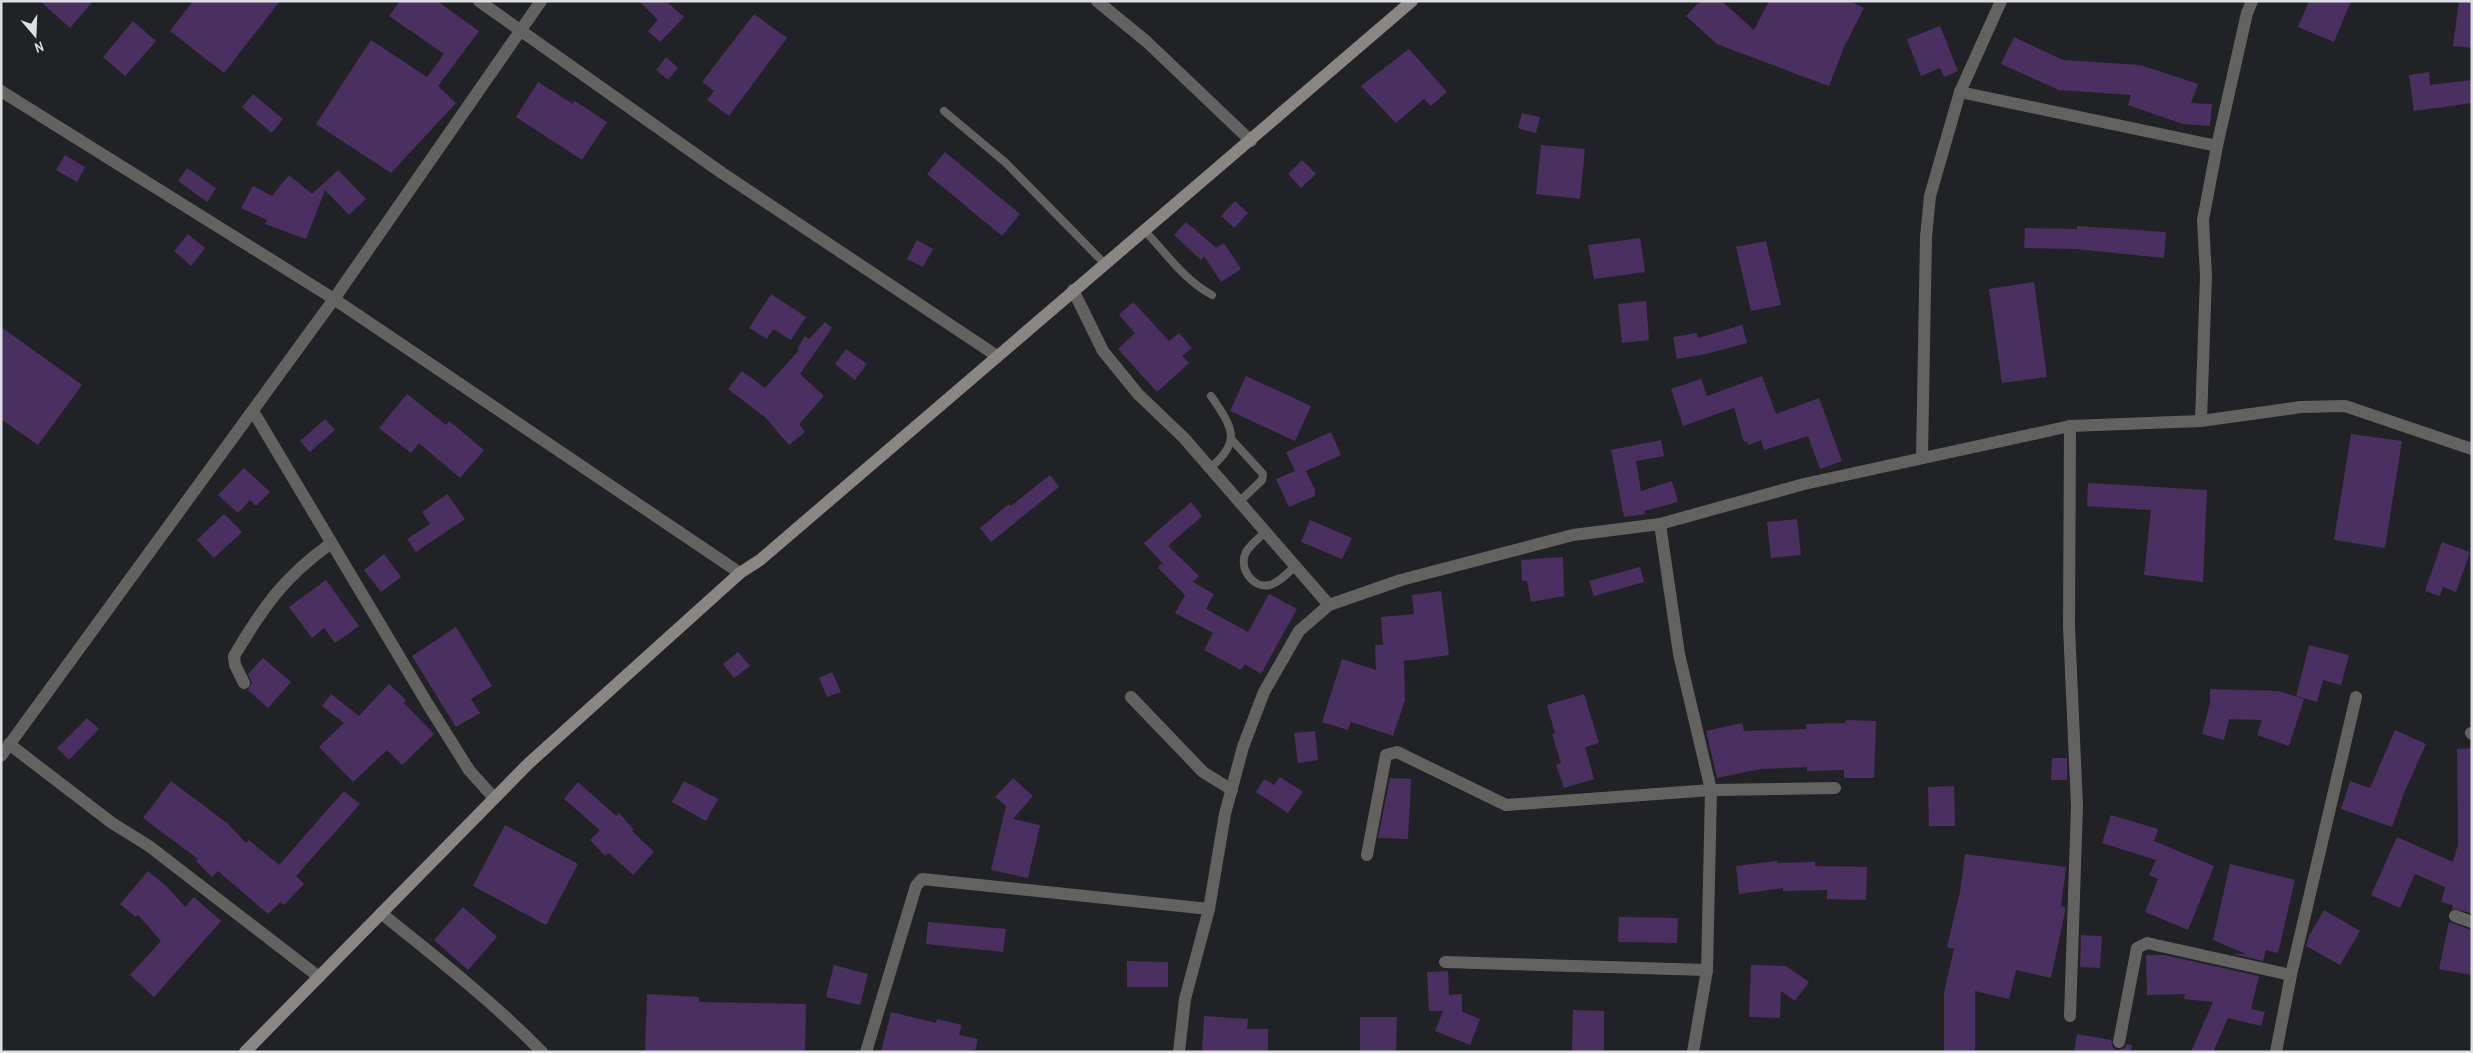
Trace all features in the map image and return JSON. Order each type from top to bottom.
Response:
[{"type":"main road","points":[[245,1052],[528,764],[740,574],[760,560],[1412,1]]},
{"type":"street","points":[[479,1],[722,173],[996,356]]},
{"type":"street","points":[[1,756],[334,299],[541,1]]},
{"type":"street","points":[[1097,1],[1147,42],[1251,141]]},
{"type":"street","points":[[1922,457],[1926,237],[1930,196],[1960,92],[2001,1]]},
{"type":"street","points":[[2201,421],[2206,276],[2203,220],[2216,146],[2247,13],[2252,1]]},
{"type":"street","points":[[1,91],[334,299],[740,574]]},
{"type":"street","points":[[1960,92],[2216,146]]},
{"type":"street","points":[[1073,290],[1103,351],[1138,394],[1184,438],[1329,605]]},
{"type":"street","points":[[1179,1052],[1185,999],[1209,909],[1225,814],[1243,747],[1264,692],[1299,631],[1329,605],[1401,580],[1573,535],[1660,524],[1804,484],[2070,426],[2201,421],[2301,407],[2345,406],[2472,449]]},
{"type":"street","points":[[253,411],[330,544],[469,770],[494,798]]},
{"type":"street","points":[[2070,426],[2069,627],[2077,806],[2070,1016]]},
{"type":"street","points":[[1660,524],[1679,654],[1711,790],[1707,970],[1693,1052]]},
{"type":"street","points":[[244,683],[235,665],[234,656],[265,605],[305,562],[330,544]]},
{"type":"street","points":[[1131,696],[1203,772],[1232,790]]},
{"type":"street","points":[[2276,1052],[2291,975],[2356,697]]},
{"type":"street","points":[[9,744],[112,823],[149,846],[318,977]]},
{"type":"street","points":[[1367,855],[1386,755],[1390,753],[1397,752],[1506,805],[1711,790],[1835,788]]},
{"type":"street","points":[[866,1052],[916,886],[922,879],[1209,909]]},
{"type":"street","points":[[381,913],[472,986],[514,1023],[542,1052]]},
{"type":"street","points":[[2455,916],[2472,922]]},
{"type":"street","points":[[2119,1042],[2137,948],[2147,943],[2291,975]]},
{"type":"street","points":[[1445,962],[1707,970]]},
{"type":"lane","points":[[944,111],[1006,163],[1105,264]]},
{"type":"lane","points":[[1145,231],[1185,276],[1198,288],[1212,295]]},
{"type":"lane","points":[[1210,396],[1226,418],[1232,440],[1263,474],[1262,480],[1239,502]]},
{"type":"lane","points":[[1210,468],[1222,457],[1232,440]]},
{"type":"lane","points":[[1265,532],[1246,552],[1243,565],[1250,579],[1259,585],[1269,585],[1277,582],[1295,566]]},
{"type":"building","points":[[40,1],[93,1],[70,28]]},
{"type":"building","points":[[193,1],[280,1],[224,73],[170,31]]},
{"type":"building","points":[[400,1],[437,1],[479,31],[438,86],[456,103],[391,173],[316,124],[371,40],[427,77],[444,54],[389,16]]},
{"type":"building","points":[[639,1],[666,1],[684,17],[660,42],[648,31],[658,20]]},
{"type":"building","points":[[1700,1],[1722,1],[1754,30],[1769,1],[1850,1],[1864,8],[1844,47],[1829,86],[1717,44],[1686,16]]},
{"type":"building","points":[[2309,1],[2351,1],[2334,42],[2298,27]]},
{"type":"building","points":[[2459,1],[2472,1],[2472,48],[2453,46]]},
{"type":"building","points":[[754,14],[787,38],[729,116],[707,100],[714,91],[702,82]]},
{"type":"building","points":[[133,21],[156,41],[125,76],[103,57]]},
{"type":"building","points":[[1940,26],[1958,71],[1944,77],[1940,68],[1921,76],[1907,39]]},
{"type":"building","points":[[2014,37],[2063,60],[2140,65],[2198,84],[2191,103],[2212,104],[2210,126],[2183,124],[2128,105],[2131,95],[2059,90],[2001,64]]},
{"type":"building","points":[[1409,49],[1447,92],[1431,106],[1424,99],[1396,123],[1361,86]]},
{"type":"building","points":[[666,57],[678,68],[668,80],[656,70]]},
{"type":"building","points":[[2429,72],[2430,85],[2472,80],[2472,103],[2414,111],[2409,75]]},
{"type":"building","points":[[538,82],[573,104],[575,101],[607,122],[582,160],[516,117]]},
{"type":"building","points":[[253,94],[283,119],[272,133],[242,107]]},
{"type":"building","points":[[1522,113],[1540,117],[1536,133],[1518,128]]},
{"type":"building","points":[[1541,145],[1585,149],[1580,199],[1536,194]]},
{"type":"building","points":[[945,152],[1020,214],[1002,236],[927,174]]},
{"type":"building","points":[[65,155],[85,167],[77,182],[56,170]]},
{"type":"building","points":[[1302,160],[1316,174],[1301,188],[1288,174]]},
{"type":"building","points":[[187,168],[216,188],[207,202],[178,181]]},
{"type":"building","points":[[338,170],[366,199],[349,215],[325,190],[306,239],[265,224],[267,220],[241,208],[253,186],[272,196],[289,175],[312,194]]},
{"type":"building","points":[[1235,201],[1248,213],[1234,228],[1221,216]]},
{"type":"building","points":[[1186,222],[1216,248],[1224,243],[1241,269],[1221,282],[1204,256],[1201,260],[1174,235]]},
{"type":"building","points":[[2077,226],[2166,232],[2164,258],[2075,249],[2024,248],[2025,228],[2077,229]]},
{"type":"building","points":[[188,234],[205,248],[191,266],[174,251]]},
{"type":"building","points":[[1640,238],[1645,272],[1594,279],[1588,245]]},
{"type":"building","points":[[917,240],[933,249],[923,267],[907,259]]},
{"type":"building","points":[[1766,241],[1781,305],[1751,311],[1736,247]]},
{"type":"building","points":[[2034,282],[2047,377],[2002,383],[1989,289]]},
{"type":"building","points":[[771,294],[806,317],[791,340],[773,329],[767,339],[749,328]]},
{"type":"building","points":[[1646,301],[1649,340],[1622,343],[1618,304]]},
{"type":"building","points":[[1133,302],[1169,341],[1179,333],[1192,348],[1182,356],[1189,363],[1157,392],[1118,349],[1135,333],[1119,315]]},
{"type":"building","points":[[825,322],[832,328],[800,374],[824,396],[799,424],[805,432],[789,445],[766,418],[728,389],[742,371],[765,388],[799,350],[797,349],[805,336],[809,339]]},
{"type":"building","points":[[1742,325],[1747,343],[1706,354],[1677,359],[1673,337],[1697,333],[1698,338]]},
{"type":"building","points":[[1,327],[82,385],[38,445],[1,419]]},
{"type":"building","points":[[846,349],[867,364],[855,380],[835,364]]},
{"type":"building","points":[[1246,376],[1311,406],[1295,441],[1230,411]]},
{"type":"building","points":[[1762,376],[1776,414],[1819,398],[1842,461],[1820,469],[1808,436],[1764,450],[1761,440],[1748,445],[1747,441],[1744,442],[1734,408],[1683,426],[1671,389],[1701,379],[1707,396]]},
{"type":"building","points":[[407,394],[446,425],[449,421],[484,450],[460,478],[419,443],[411,453],[379,428]]},
{"type":"building","points":[[325,419],[335,430],[310,452],[300,441]]},
{"type":"building","points":[[1331,432],[1341,455],[1306,471],[1315,490],[1315,496],[1289,507],[1276,479],[1295,471],[1286,452]]},
{"type":"building","points":[[2351,434],[2402,441],[2385,548],[2334,540]]},
{"type":"building","points":[[1661,440],[1664,456],[1636,461],[1641,491],[1672,481],[1678,502],[1644,511],[1645,514],[1624,517],[1611,450]]},
{"type":"building","points":[[244,468],[270,492],[256,506],[250,500],[238,513],[218,495]]},
{"type":"building","points":[[1050,475],[1059,487],[991,542],[980,528],[1009,504],[1011,506]]},
{"type":"building","points":[[2088,483],[2207,490],[2203,582],[2144,575],[2151,510],[2087,506]]},
{"type":"building","points":[[447,494],[465,519],[416,552],[407,539],[430,524],[422,512]]},
{"type":"building","points":[[1191,502],[1202,516],[1168,546],[1199,576],[1193,582],[1214,594],[1206,609],[1248,632],[1269,594],[1297,609],[1261,674],[1245,664],[1241,670],[1204,650],[1213,633],[1175,613],[1185,595],[1158,568],[1160,564],[1164,565],[1144,543]]},
{"type":"building","points":[[224,514],[242,532],[214,558],[197,540]]},
{"type":"building","points":[[1797,519],[1801,555],[1771,558],[1767,522]]},
{"type":"building","points":[[1310,520],[1352,538],[1342,559],[1301,542]]},
{"type":"building","points":[[2442,542],[2470,552],[2456,592],[2443,587],[2440,596],[2425,591]]},
{"type":"building","points":[[384,554],[401,577],[381,592],[364,570]]},
{"type":"building","points":[[1563,557],[1564,596],[1531,602],[1527,581],[1522,581],[1521,560]]},
{"type":"building","points":[[1640,567],[1644,582],[1594,596],[1589,581]]},
{"type":"building","points":[[326,580],[359,626],[335,643],[324,628],[312,638],[289,607]]},
{"type":"building","points":[[1441,591],[1449,655],[1404,661],[1405,700],[1393,736],[1351,722],[1348,730],[1322,722],[1342,659],[1376,670],[1375,645],[1383,645],[1381,617],[1414,614],[1412,595]]},
{"type":"building","points":[[456,627],[492,686],[471,699],[480,713],[456,727],[412,656]]},
{"type":"building","points":[[2309,645],[2349,655],[2341,685],[2323,680],[2317,702],[2296,696]]},
{"type":"building","points":[[738,652],[750,666],[734,678],[723,664]]},
{"type":"building","points":[[263,658],[291,682],[268,708],[248,690],[252,683],[248,674]]},
{"type":"building","points":[[832,672],[841,692],[827,697],[819,678]]},
{"type":"building","points":[[389,684],[406,700],[404,703],[434,734],[402,765],[387,750],[353,782],[319,747],[344,723],[322,706],[331,694],[359,716]]},
{"type":"building","points":[[2210,689],[2278,691],[2304,699],[2289,746],[2257,735],[2262,720],[2229,719],[2224,740],[2202,734],[2210,703]]},
{"type":"building","points":[[1584,694],[1599,743],[1585,747],[1594,779],[1564,788],[1556,765],[1561,763],[1552,734],[1555,733],[1547,705]]},
{"type":"building","points":[[87,718],[99,729],[69,760],[57,748]]},
{"type":"building","points":[[1846,720],[1876,721],[1874,778],[1844,778],[1844,770],[1807,771],[1807,767],[1760,769],[1717,778],[1706,731],[1742,723],[1744,731],[1806,729],[1806,724],[1845,723]]},
{"type":"building","points":[[2395,730],[2426,744],[2404,793],[2392,827],[2341,809],[2350,781],[2370,788]]},
{"type":"building","points":[[1315,731],[1318,760],[1298,763],[1294,733]]},
{"type":"building","points":[[2472,748],[2472,913],[2452,909],[2453,905],[2441,902],[2445,887],[2415,874],[2400,908],[2371,895],[2397,837],[2453,862],[2458,844],[2457,749]]},
{"type":"building","points":[[2052,758],[2067,758],[2067,780],[2051,780]]},
{"type":"building","points":[[1280,777],[1303,792],[1288,813],[1256,792],[1264,779],[1274,785]]},
{"type":"building","points":[[1013,778],[1033,796],[1013,819],[1040,825],[1028,878],[991,870],[1006,806],[995,797]]},
{"type":"building","points":[[1390,778],[1411,779],[1408,839],[1378,838]]},
{"type":"building","points":[[171,781],[227,823],[246,843],[249,840],[279,865],[344,791],[360,804],[296,876],[304,884],[284,905],[280,902],[268,914],[218,871],[212,877],[196,861],[198,859],[143,818]]},
{"type":"building","points":[[684,781],[718,799],[706,821],[672,802]]},
{"type":"building","points":[[578,782],[616,816],[619,813],[634,830],[632,831],[654,852],[633,875],[609,853],[605,856],[590,840],[600,830],[564,799]]},
{"type":"building","points":[[1954,786],[1955,826],[1929,826],[1928,787]]},
{"type":"building","points":[[2111,815],[2158,829],[2154,841],[2214,866],[2188,930],[2145,912],[2158,879],[2149,875],[2156,860],[2102,843]]},
{"type":"building","points":[[505,825],[578,864],[546,925],[473,886]]},
{"type":"building","points":[[1965,854],[2066,867],[2061,906],[2065,907],[2065,912],[2051,978],[2016,970],[2009,999],[1975,991],[1975,1052],[1944,1052],[1944,992],[1954,949],[1947,947],[1960,892]]},
{"type":"building","points":[[1777,861],[1777,863],[1815,862],[1815,866],[1867,867],[1866,900],[1827,899],[1827,890],[1783,891],[1783,888],[1739,894],[1736,866]]},
{"type":"building","points":[[2230,864],[2295,880],[2278,953],[2266,950],[2263,961],[2233,954],[2246,954],[2213,940]]},
{"type":"building","points":[[148,871],[167,887],[185,907],[194,897],[221,921],[154,997],[130,975],[161,941],[138,915],[136,917],[120,904]]},
{"type":"building","points":[[463,907],[497,937],[468,970],[434,940]]},
{"type":"building","points":[[2324,910],[2360,931],[2340,965],[2306,946],[2309,936]]},
{"type":"building","points":[[1619,917],[1678,918],[1677,943],[1618,942]]},
{"type":"building","points":[[928,922],[1006,929],[1003,952],[926,944]]},
{"type":"building","points":[[2449,922],[2472,930],[2472,975],[2439,969]]},
{"type":"building","points":[[2081,935],[2102,936],[2100,968],[2080,967]]},
{"type":"building","points":[[2146,955],[2164,955],[2259,976],[2251,1009],[2265,1012],[2261,1026],[2228,1018],[2213,1052],[2191,1052],[2213,1002],[2184,999],[2185,994],[2147,995]]},
{"type":"building","points":[[1127,961],[1168,962],[1168,987],[1127,987]]},
{"type":"building","points":[[834,965],[868,974],[860,1005],[826,997]]},
{"type":"building","points":[[1751,965],[1786,966],[1809,982],[1795,1001],[1781,991],[1780,1018],[1749,1017]]},
{"type":"building","points":[[1448,971],[1449,995],[1462,994],[1462,1012],[1480,1019],[1470,1045],[1435,1031],[1443,1011],[1429,1011],[1427,972]]},
{"type":"building","points":[[647,994],[699,997],[699,1002],[806,1004],[805,1052],[645,1052]]},
{"type":"building","points":[[1573,1010],[1604,1011],[1604,1052],[1572,1052]]},
{"type":"building","points":[[891,1012],[936,1023],[937,1019],[962,1025],[959,1035],[978,1039],[975,1052],[881,1052]]},
{"type":"building","points":[[1204,1016],[1248,1019],[1247,1029],[1268,1029],[1268,1052],[1202,1052]]},
{"type":"building","points":[[1360,1017],[1397,1017],[1396,1052],[1360,1052]]},
{"type":"building","points":[[2077,1034],[2111,1040],[2113,1048],[2118,1050],[2125,1048],[2127,1044],[2132,1045],[2131,1052],[2074,1052]]}]
